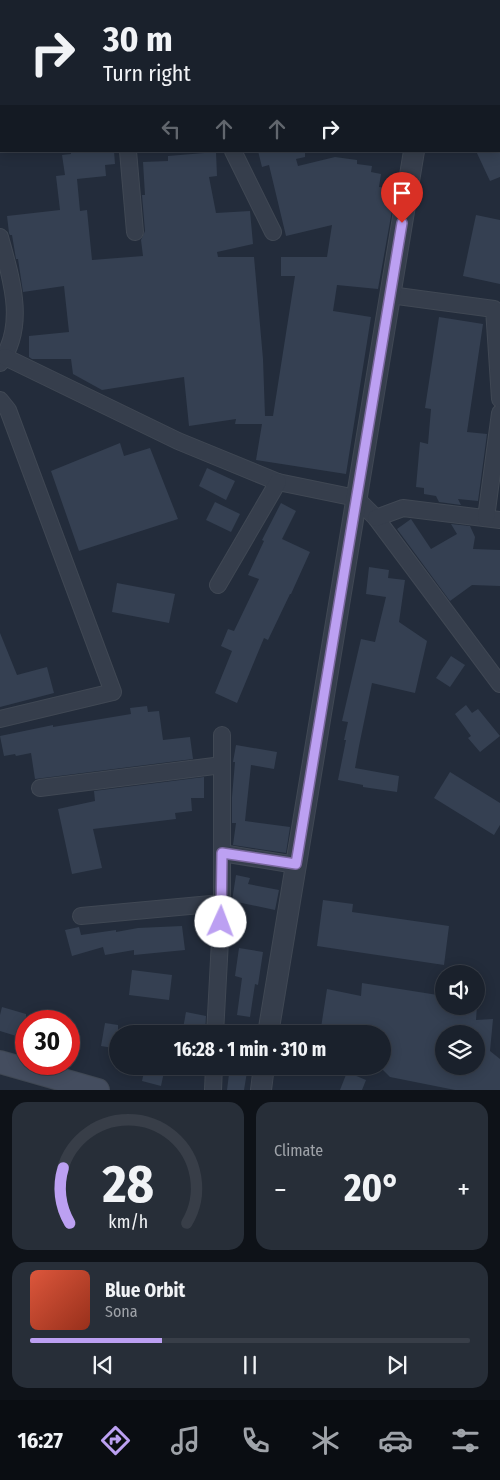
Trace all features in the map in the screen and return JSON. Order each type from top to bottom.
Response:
[{"type":"main road","points":[[0,1062],[98,1090]]},
{"type":"street","points":[[128,152],[135,232]]},
{"type":"street","points":[[233,152],[273,232]]},
{"type":"street","points":[[269,1025],[414,152]]},
{"type":"street","points":[[0,237],[13,286],[15,312],[12,333],[2,360],[178,441],[278,482],[356,498],[376,518],[500,684]]},
{"type":"street","points":[[390,295],[494,309],[500,399]]},
{"type":"street","points":[[0,400],[8,410],[113,692],[0,719]]},
{"type":"street","points":[[376,518],[402,508],[493,519],[500,414]]},
{"type":"street","points":[[218,585],[278,482]]},
{"type":"street","points":[[215,1025],[222,903],[222,735]]},
{"type":"street","points":[[40,788],[222,765]]},
{"type":"street","points":[[222,853],[296,864]]},
{"type":"street","points":[[81,916],[222,903]]},
{"type":"street","points":[[213,1090],[214,1075]]},
{"type":"street","points":[[261,1090],[263,1075]]},
{"type":"building","points":[[71,152],[114,152],[115,164],[105,165],[106,176],[77,179],[80,211],[87,210],[92,260],[143,256],[141,240],[145,231],[142,195],[145,195],[143,162],[168,161],[168,156],[216,152],[217,176],[209,177],[216,213],[250,211],[253,244],[217,252],[218,257],[254,257],[263,359],[265,416],[273,416],[295,276],[281,276],[281,257],[327,257],[332,225],[286,236],[269,165],[262,167],[258,152],[305,152],[305,157],[296,159],[298,166],[335,157],[357,160],[357,164],[372,166],[371,172],[381,174],[379,187],[396,188],[378,289],[337,285],[333,311],[371,317],[346,474],[256,460],[262,424],[235,424],[236,419],[189,426],[184,377],[102,390],[73,374],[71,359],[32,359],[29,357],[29,336],[69,332],[64,286],[23,292],[18,259],[16,259],[12,235],[9,233],[7,216],[60,210],[56,176],[65,175],[62,155],[71,154]]},
{"type":"building","points":[[476,152],[500,152],[500,177],[490,181]]},
{"type":"building","points":[[476,215],[500,220],[500,284],[463,276]]},
{"type":"building","points":[[439,317],[483,324],[467,432],[487,434],[478,501],[458,499],[461,505],[439,502],[436,496],[424,494],[424,488],[416,487],[420,442],[428,444],[431,409],[425,408]]},
{"type":"building","points":[[120,443],[124,456],[150,448],[178,519],[79,551],[51,471]]},
{"type":"building","points":[[207,468],[235,481],[226,500],[199,486]]},
{"type":"building","points":[[215,502],[240,514],[231,532],[206,520]]},
{"type":"building","points":[[281,503],[296,511],[282,539],[310,552],[268,640],[264,638],[237,703],[215,693],[232,651],[221,646],[228,629],[234,631],[259,579],[248,575],[264,541],[262,540]]},
{"type":"building","points":[[411,519],[431,549],[457,534],[451,524],[470,526],[475,537],[473,549],[500,550],[500,586],[472,585],[450,601],[397,529]]},
{"type":"building","points":[[369,567],[389,570],[388,578],[405,580],[399,622],[427,641],[415,693],[372,683],[359,746],[355,768],[399,776],[397,792],[363,787],[363,785],[338,780],[348,722],[342,721],[361,639],[375,642],[386,597],[366,594]]},
{"type":"building","points":[[117,583],[175,594],[169,623],[112,612]]},
{"type":"building","points":[[0,633],[17,675],[47,667],[54,693],[0,707]]},
{"type":"building","points":[[451,656],[465,665],[450,687],[436,678]]},
{"type":"building","points":[[466,705],[472,713],[478,709],[500,736],[480,752],[468,738],[471,736],[455,714]]},
{"type":"building","points":[[147,706],[148,712],[159,711],[163,740],[190,737],[193,759],[35,779],[31,753],[4,756],[0,736],[53,725],[53,727],[131,714],[130,708]]},
{"type":"building","points":[[236,745],[277,752],[274,769],[251,765],[245,821],[290,827],[286,853],[233,845],[236,823],[232,823],[235,762],[233,762]]},
{"type":"building","points":[[450,772],[500,803],[500,825],[494,835],[434,798]]},
{"type":"building","points":[[204,777],[204,798],[191,798],[192,811],[175,813],[176,819],[93,829],[102,868],[72,874],[58,809],[95,801],[94,791]]},
{"type":"building","points":[[236,875],[250,878],[248,884],[279,890],[275,910],[232,901]]},
{"type":"building","points":[[323,900],[353,904],[352,912],[449,926],[444,965],[317,946]]},
{"type":"building","points":[[182,926],[185,950],[134,955],[134,950],[105,955],[103,947],[72,956],[65,930],[79,927],[81,935],[138,928]]},
{"type":"building","points":[[239,948],[263,952],[258,985],[255,984],[250,1017],[237,1015],[242,978],[235,976]]},
{"type":"building","points":[[132,970],[172,975],[169,1000],[129,995]]},
{"type":"building","points":[[362,983],[435,995],[435,1015],[476,1015],[476,1020],[493,1019],[490,1051],[500,1059],[500,1090],[455,1090],[390,1077],[388,1075],[391,1075],[391,1025],[321,1025],[327,989],[361,996]]},
{"type":"building","points":[[2,1007],[15,1011],[15,1036],[0,1031]]},
{"type":"building","points":[[186,1012],[206,1016],[206,1025],[184,1025]]},
{"type":"building","points":[[105,1023],[118,1025],[109,1025],[109,1047],[101,1046]]},
{"type":"building","points":[[143,1075],[163,1075],[161,1086],[142,1081]]},
{"type":"building","points":[[229,1075],[246,1075],[244,1090],[227,1090]]},
{"type":"building","points":[[346,1075],[354,1075],[366,1080],[362,1090],[340,1090]]},
{"type":"route","points":[[221,922],[222,853],[296,864],[402,223]]}]
